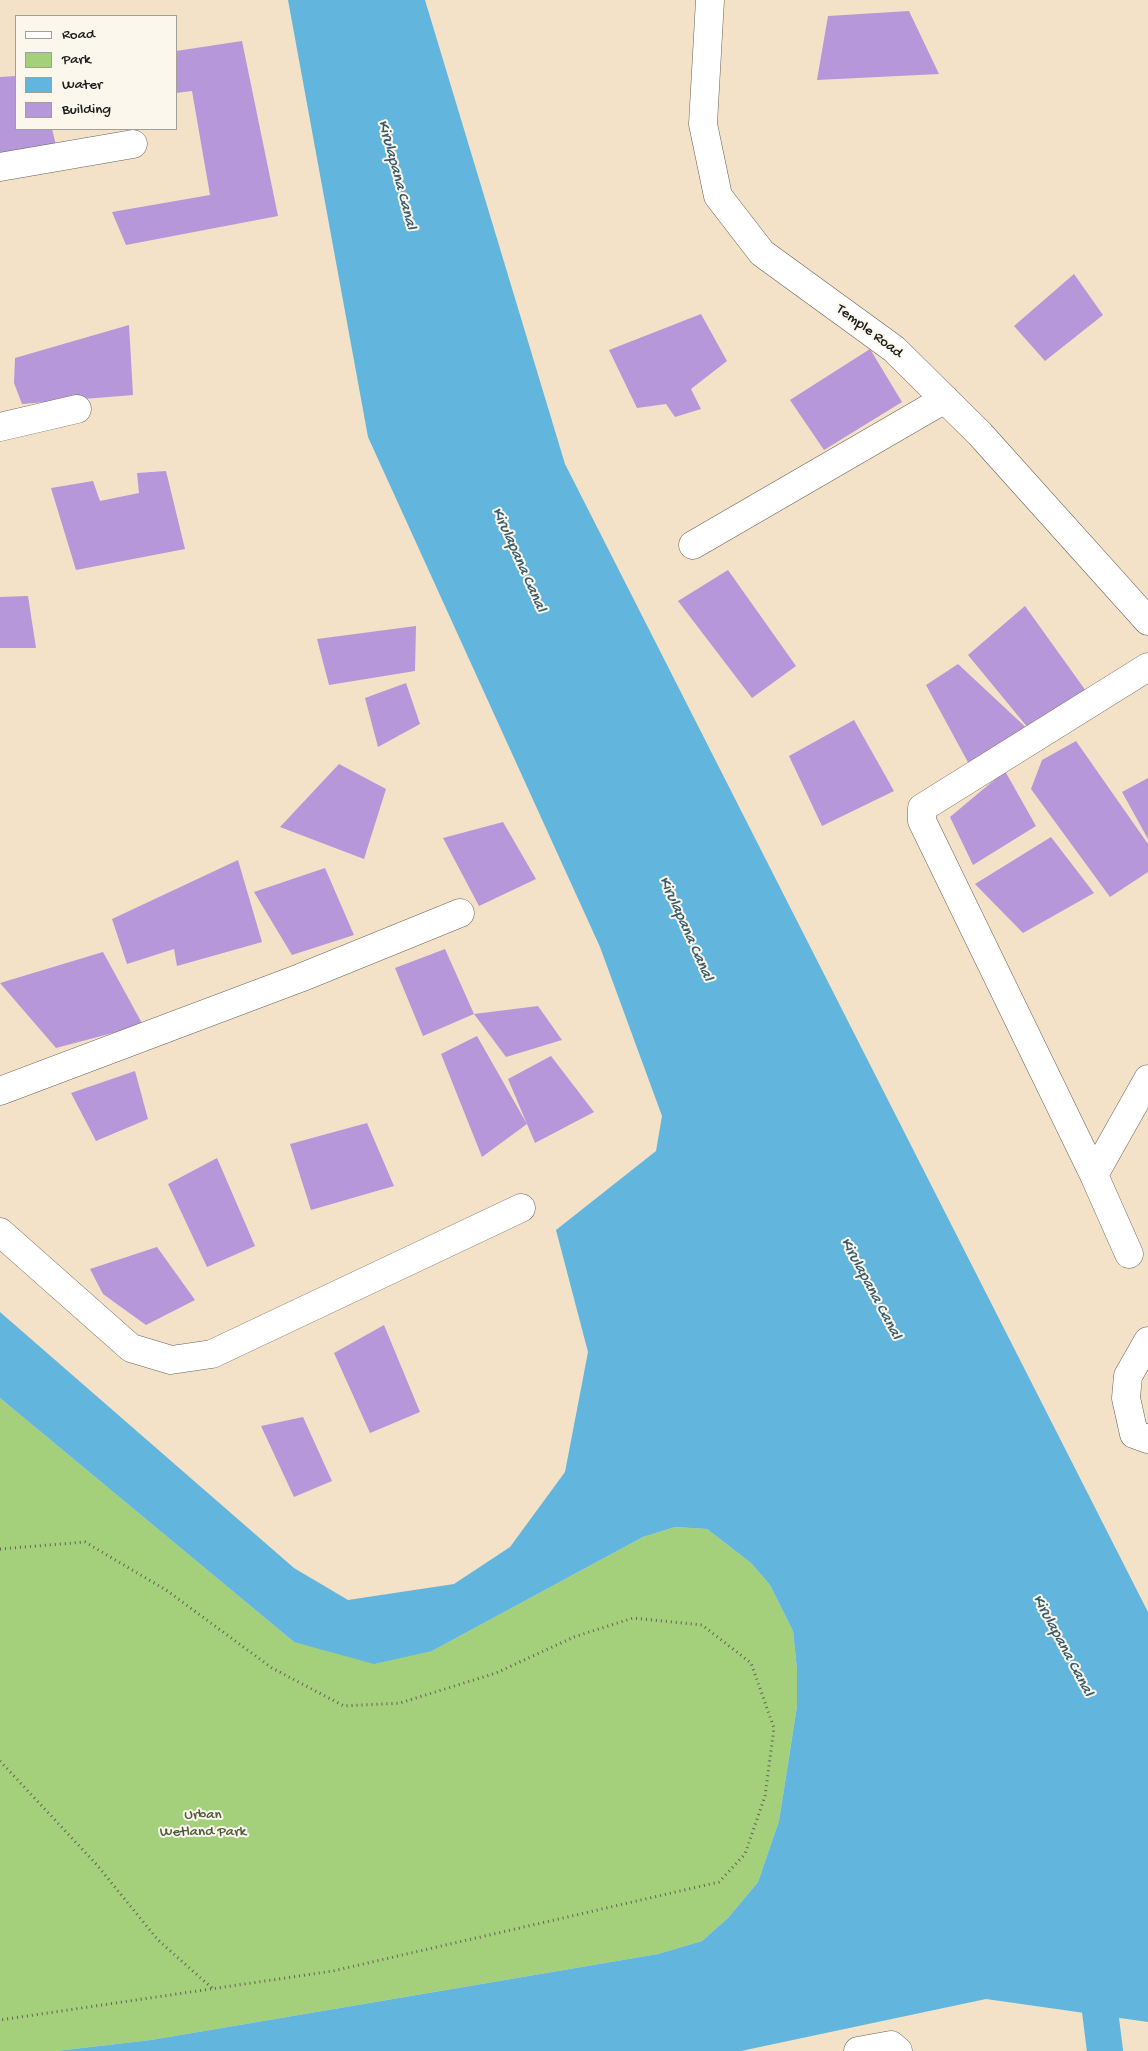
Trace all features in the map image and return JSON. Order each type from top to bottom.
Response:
[{"type":"street","name":"Temple Road","points":[[710,0],[703,124],[718,196],[762,253],[894,349],[945,399],[980,434],[1148,621]]},
{"type":"street","points":[[0,167],[132,144]]},
{"type":"street","points":[[693,545],[945,399]]},
{"type":"street","points":[[0,427],[77,409]]},
{"type":"street","points":[[1129,1254],[1094,1176],[922,821],[922,808],[1148,668]]},
{"type":"street","points":[[0,1091],[300,978],[460,913]]},
{"type":"street","points":[[1094,1176],[1148,1079]]},
{"type":"street","points":[[0,1232],[131,1348],[171,1360],[212,1354],[521,1208]]},
{"type":"street","points":[[1148,1342],[1128,1376],[1126,1398],[1134,1434],[1148,1439]]},
{"type":"street","points":[[858,2051],[891,2045],[898,2051]]},
{"type":"path","points":[[0,1549],[85,1542],[166,1590],[272,1668],[344,1706],[400,1703],[496,1673],[574,1636],[633,1618],[702,1625],[751,1663],[774,1728],[765,1796],[745,1854],[719,1882],[333,1971],[0,2020]]},
{"type":"path","points":[[0,1761],[97,1865],[158,1940],[212,1988]]},
{"type":"green space","name":"Urban Wetland Park","points":[[0,1398],[294,1642],[432,1651],[643,1537],[675,1527],[707,1529],[751,1563],[770,1585],[793,1631],[797,1669],[797,1706],[779,1821],[758,1882],[728,1918],[702,1941],[658,1954],[151,2040],[56,2051],[0,2051]]},
{"type":"water","name":"Kirulapana Canal","points":[[288,0],[425,0],[565,464],[1148,1612],[1148,2022],[986,1999],[741,2051],[56,2051],[151,2040],[658,1954],[702,1941],[728,1918],[758,1882],[779,1821],[797,1706],[797,1669],[793,1631],[770,1585],[751,1563],[707,1529],[675,1527],[643,1537],[432,1651],[374,1664],[294,1642],[0,1398],[0,1312],[294,1568],[348,1600],[454,1584],[510,1547],[565,1472],[588,1352],[556,1230],[656,1151],[662,1116],[600,947],[368,437]]},
{"type":"building","points":[[909,11],[939,74],[817,80],[828,16]]},
{"type":"building","points":[[242,41],[278,216],[126,245],[112,212],[210,195],[192,91],[178,93],[178,51]]},
{"type":"building","points":[[15,76],[15,130],[52,130],[56,145],[0,154],[0,77]]},
{"type":"building","points":[[1074,274],[1103,315],[1045,361],[1014,326]]},
{"type":"building","points":[[701,314],[727,361],[691,389],[701,409],[675,417],[666,404],[637,408],[609,350]]},
{"type":"building","points":[[129,325],[133,395],[22,404],[14,383],[15,358]]},
{"type":"building","points":[[870,349],[902,402],[824,450],[790,400]]},
{"type":"building","points":[[166,471],[185,549],[76,570],[51,488],[93,481],[100,501],[139,493],[137,473]]},
{"type":"building","points":[[728,570],[796,666],[752,698],[678,601]]},
{"type":"building","points":[[28,596],[36,648],[0,648],[0,597]]},
{"type":"building","points":[[1025,606],[1091,698],[1033,734],[968,655]]},
{"type":"building","points":[[416,626],[415,671],[329,685],[317,639]]},
{"type":"building","points":[[958,664],[1033,734],[970,766],[926,685]]},
{"type":"building","points":[[406,683],[420,724],[378,747],[365,698]]},
{"type":"building","points":[[854,720],[894,791],[822,826],[789,756]]},
{"type":"building","points":[[1076,741],[1148,844],[1148,872],[1110,897],[1031,789],[1042,760]]},
{"type":"building","points":[[339,764],[386,789],[364,859],[280,827]]},
{"type":"building","points":[[1005,771],[1036,826],[973,865],[950,817]]},
{"type":"building","points":[[1148,778],[1148,839],[1122,792]]},
{"type":"building","points":[[503,822],[536,879],[479,906],[443,838]]},
{"type":"building","points":[[1051,837],[1094,893],[1023,933],[975,884]]},
{"type":"building","points":[[238,860],[262,942],[177,966],[174,949],[127,964],[112,919]]},
{"type":"building","points":[[325,868],[354,935],[292,955],[254,892]]},
{"type":"building","points":[[445,949],[474,1014],[423,1036],[395,968]]},
{"type":"building","points":[[103,952],[143,1025],[56,1048],[0,983]]},
{"type":"building","points":[[538,1006],[562,1040],[506,1057],[474,1014]]},
{"type":"building","points":[[477,1036],[527,1124],[482,1157],[441,1054]]},
{"type":"building","points":[[551,1056],[594,1112],[535,1143],[508,1079]]},
{"type":"building","points":[[135,1071],[148,1119],[96,1141],[71,1093]]},
{"type":"building","points":[[367,1123],[394,1186],[311,1210],[290,1144]]},
{"type":"building","points":[[217,1158],[255,1246],[207,1267],[168,1184]]},
{"type":"building","points":[[157,1247],[195,1300],[146,1325],[103,1294],[90,1269]]},
{"type":"building","points":[[384,1325],[420,1412],[370,1433],[334,1353]]},
{"type":"building","points":[[303,1417],[332,1481],[294,1497],[261,1426]]},
{"type":"waterway","points":[[1098,1995],[1105,2051]]}]
